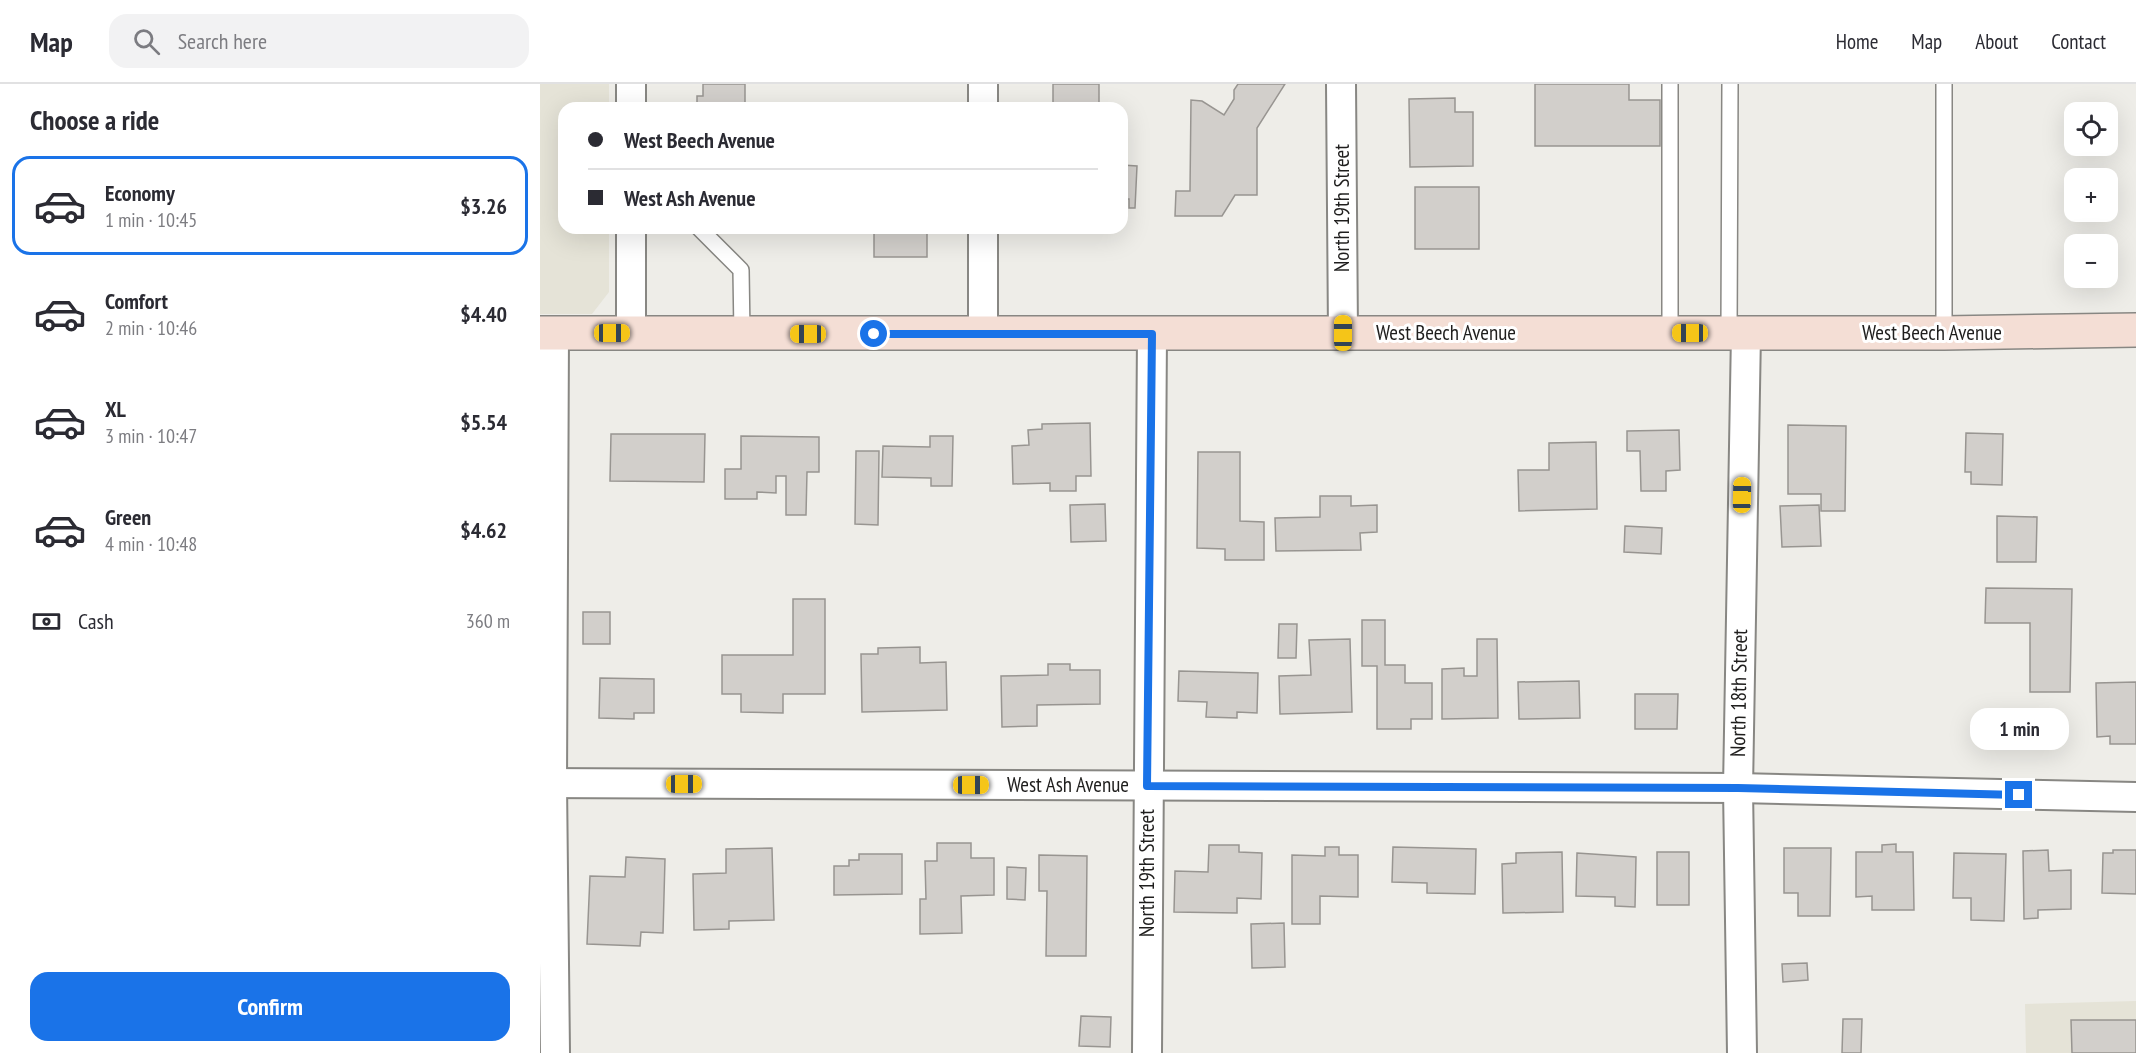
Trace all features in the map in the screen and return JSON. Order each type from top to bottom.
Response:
[{"type":"main road","name":"West Beech Avenue","points":[[547,333],[1944,333],[2136,330]]},
{"type":"street","points":[[631,84],[631,102]]},
{"type":"street","points":[[983,84],[983,102]]},
{"type":"street","name":"North 19th Street","points":[[1341,84],[1343,333]]},
{"type":"street","points":[[631,234],[631,333]]},
{"type":"street","points":[[983,234],[983,334]]},
{"type":"street","points":[[547,333],[546,783],[555,1053]]},
{"type":"street","name":"North 18th Street","points":[[1737,333],[1738,788],[1742,1053]]},
{"type":"street","name":"North 19th Street","points":[[1147,1053],[1147,786],[1152,334]]},
{"type":"street","name":"West Ash Avenue","points":[[546,783],[1738,788],[2136,797]]},
{"type":"lane","points":[[1670,84],[1670,333]]},
{"type":"lane","points":[[1730,84],[1737,333]]},
{"type":"lane","points":[[1944,84],[1944,333]]},
{"type":"lane","points":[[705,234],[741,270],[742,334]]},
{"type":"shaded area","points":[[540,84],[609,84],[609,102],[558,102],[558,234],[609,234],[609,292],[592,314],[540,314]]},
{"type":"shaded area","points":[[2136,1001],[2136,1053],[2026,1053],[2025,1004]]},
{"type":"building","points":[[703,84],[745,84],[745,102],[697,102],[697,96],[703,96]]},
{"type":"building","points":[[1053,84],[1099,84],[1099,102],[1053,102]]},
{"type":"building","points":[[1238,84],[1285,84],[1257,128],[1257,195],[1235,195],[1222,216],[1175,216],[1176,191],[1190,191],[1191,100],[1202,101],[1224,115],[1234,99],[1234,90]]},
{"type":"building","points":[[1535,84],[1629,84],[1629,100],[1660,100],[1660,146],[1535,146]]},
{"type":"building","points":[[1455,98],[1455,112],[1473,112],[1473,166],[1410,167],[1409,99]]},
{"type":"building","points":[[1128,165],[1137,166],[1135,208],[1129,208]]},
{"type":"building","points":[[1415,187],[1479,187],[1479,249],[1415,249]]},
{"type":"building","points":[[874,234],[927,234],[927,257],[874,257]]},
{"type":"building","points":[[1090,423],[1091,476],[1076,476],[1076,491],[1050,491],[1050,483],[1013,484],[1012,446],[1029,445],[1028,430],[1042,429],[1042,424]]},
{"type":"building","points":[[1788,425],[1846,426],[1845,511],[1821,511],[1821,494],[1788,494]]},
{"type":"building","points":[[1679,430],[1680,470],[1666,471],[1666,491],[1641,491],[1640,451],[1627,451],[1627,431]]},
{"type":"building","points":[[1966,433],[2003,434],[2002,485],[1971,484],[1971,472],[1965,472]]},
{"type":"building","points":[[611,434],[705,434],[704,482],[610,481]]},
{"type":"building","points":[[741,436],[819,437],[819,472],[807,472],[806,515],[786,515],[786,476],[776,476],[776,493],[757,492],[757,499],[725,499],[725,469],[741,469]]},
{"type":"building","points":[[930,436],[953,436],[952,486],[931,486],[931,478],[882,477],[883,446],[930,447]]},
{"type":"building","points":[[1596,442],[1597,509],[1519,511],[1518,470],[1549,470],[1549,443]]},
{"type":"building","points":[[856,451],[879,451],[878,525],[855,524]]},
{"type":"building","points":[[1198,452],[1240,452],[1240,521],[1264,522],[1264,560],[1225,560],[1225,549],[1197,548]]},
{"type":"building","points":[[1320,496],[1351,496],[1351,506],[1377,505],[1377,532],[1360,533],[1361,550],[1276,551],[1275,518],[1320,517]]},
{"type":"building","points":[[1105,504],[1106,541],[1071,542],[1070,505]]},
{"type":"building","points":[[1819,505],[1821,546],[1782,547],[1780,506]]},
{"type":"building","points":[[1997,516],[2037,517],[2036,562],[1997,562]]},
{"type":"building","points":[[1625,526],[1662,528],[1661,554],[1624,552]]},
{"type":"building","points":[[1986,588],[2072,589],[2070,692],[2030,692],[2030,623],[1985,623]]},
{"type":"building","points":[[793,599],[825,599],[825,694],[783,694],[783,713],[741,712],[741,694],[722,694],[722,655],[793,655]]},
{"type":"building","points":[[583,612],[610,612],[610,644],[583,644]]},
{"type":"building","points":[[1362,620],[1385,620],[1385,665],[1405,665],[1405,683],[1432,683],[1432,719],[1411,719],[1411,729],[1377,729],[1377,666],[1362,666]]},
{"type":"building","points":[[1279,624],[1297,624],[1296,658],[1278,658]]},
{"type":"building","points":[[1350,639],[1352,712],[1280,714],[1279,676],[1311,675],[1309,640]]},
{"type":"building","points":[[1477,639],[1497,639],[1498,718],[1442,719],[1442,669],[1464,668],[1464,676],[1477,676]]},
{"type":"building","points":[[920,647],[920,663],[946,662],[947,710],[862,712],[861,654],[878,654],[878,648]]},
{"type":"building","points":[[1048,664],[1070,664],[1070,670],[1100,670],[1100,704],[1037,705],[1037,726],[1002,727],[1001,676],[1048,675]]},
{"type":"building","points":[[1179,671],[1258,673],[1257,713],[1237,712],[1237,718],[1206,717],[1207,702],[1178,701]]},
{"type":"building","points":[[600,678],[654,679],[654,713],[634,713],[634,719],[599,718]]},
{"type":"building","points":[[1579,681],[1580,718],[1519,719],[1518,682]]},
{"type":"building","points":[[2136,682],[2136,744],[2110,744],[2110,736],[2097,737],[2096,683]]},
{"type":"building","points":[[1635,694],[1678,694],[1677,729],[1635,729]]},
{"type":"building","points":[[937,843],[971,843],[971,858],[994,858],[994,895],[961,896],[962,933],[920,934],[920,899],[926,899],[925,861],[937,861]]},
{"type":"building","points":[[1896,844],[1896,852],[1913,852],[1914,910],[1872,910],[1872,896],[1856,897],[1856,852],[1882,852],[1882,845]]},
{"type":"building","points":[[1209,845],[1239,845],[1239,852],[1262,853],[1261,899],[1237,898],[1237,913],[1174,912],[1175,871],[1208,872]]},
{"type":"building","points":[[1325,847],[1339,847],[1339,855],[1358,855],[1358,897],[1320,896],[1320,924],[1292,924],[1292,855],[1325,856]]},
{"type":"building","points":[[1393,847],[1476,849],[1475,894],[1427,893],[1427,883],[1392,882]]},
{"type":"building","points":[[772,848],[774,920],[729,921],[729,929],[694,930],[693,874],[726,873],[726,849]]},
{"type":"building","points":[[1784,848],[1831,848],[1830,916],[1798,916],[1798,893],[1784,893]]},
{"type":"building","points":[[2048,850],[2049,871],[2071,870],[2071,909],[2038,910],[2038,918],[2024,919],[2023,851]]},
{"type":"building","points":[[2113,850],[2136,850],[2136,894],[2102,893],[2103,853],[2113,853]]},
{"type":"building","points":[[1562,852],[1563,912],[1503,913],[1502,864],[1516,863],[1516,853]]},
{"type":"building","points":[[1657,852],[1689,852],[1689,905],[1657,905]]},
{"type":"building","points":[[1577,853],[1636,857],[1635,907],[1615,906],[1615,897],[1576,896]]},
{"type":"building","points":[[1954,853],[2006,854],[2004,921],[1971,920],[1971,898],[1953,898]]},
{"type":"building","points":[[859,854],[902,854],[902,894],[834,895],[834,866],[849,866],[849,860],[859,860]]},
{"type":"building","points":[[1039,855],[1087,856],[1086,956],[1046,956],[1047,891],[1039,891]]},
{"type":"building","points":[[626,857],[665,859],[663,933],[641,932],[640,946],[587,944],[590,876],[625,877]]},
{"type":"building","points":[[1007,867],[1026,868],[1025,900],[1007,899]]},
{"type":"building","points":[[1284,923],[1285,967],[1252,968],[1251,924]]},
{"type":"building","points":[[1807,963],[1808,980],[1783,982],[1782,964]]},
{"type":"building","points":[[1081,1016],[1111,1017],[1110,1047],[1079,1046]]},
{"type":"building","points":[[1843,1019],[1862,1019],[1861,1053],[1842,1053]]},
{"type":"building","points":[[2071,1020],[2136,1020],[2136,1053],[2072,1053]]},
{"type":"route","points":[[874,334],[1152,334],[1147,786],[1738,788],[2019,795]]}]
